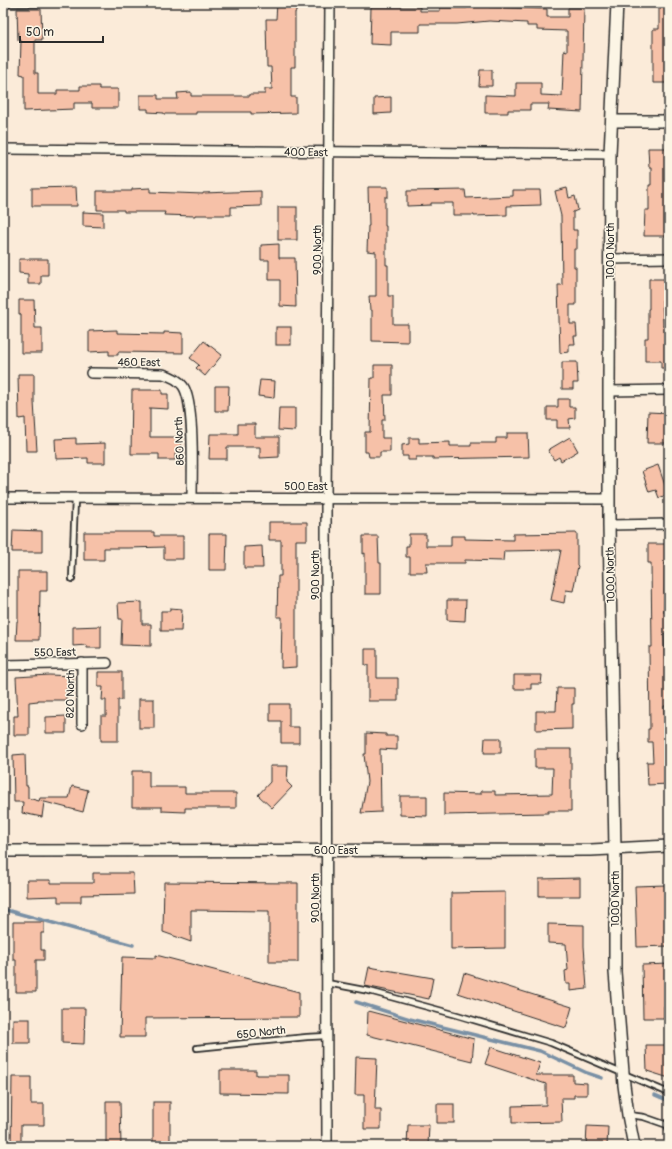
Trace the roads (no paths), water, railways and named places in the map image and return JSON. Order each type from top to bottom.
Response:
[{"type":"street","name":"900 North","points":[[327,1146],[328,850],[326,498],[330,3]]},
{"type":"street","name":"1000 North","points":[[617,3],[610,154],[609,391],[609,525],[615,849],[615,972],[623,1073],[628,1115],[634,1146]]},
{"type":"street","points":[[612,121],[669,121]]},
{"type":"street","name":"400 East","points":[[3,149],[329,153],[610,154]]},
{"type":"street","points":[[610,259],[669,258]]},
{"type":"street","name":"460 East","points":[[91,373],[162,374],[172,376],[183,385]]},
{"type":"street","name":"860 North","points":[[183,385],[188,395],[190,410],[192,498]]},
{"type":"street","points":[[609,391],[669,390]]},
{"type":"street","name":"500 East","points":[[3,498],[609,499]]},
{"type":"street","points":[[609,525],[669,524]]},
{"type":"street","name":"820 North","points":[[82,663],[82,724]]},
{"type":"street","name":"550 East","points":[[3,665],[107,663]]},
{"type":"street","name":"600 East","points":[[3,851],[615,849],[669,846]]},
{"type":"lane","points":[[3,4],[72,3]]},
{"type":"lane","points":[[72,580],[75,498]]},
{"type":"lane","points":[[327,983],[383,995],[551,1043],[669,1093]]},
{"type":"lane","name":"650 North","points":[[197,1048],[327,1036]]},
{"type":"lane","points":[[628,1115],[667,1125],[669,1130]]},
{"type":"waterway","points":[[6,910],[133,945]]},
{"type":"waterway","points":[[356,1002],[410,1019],[540,1051],[587,1073],[602,1078]]},
{"type":"waterway","points":[[655,1095],[669,1101]]}]
